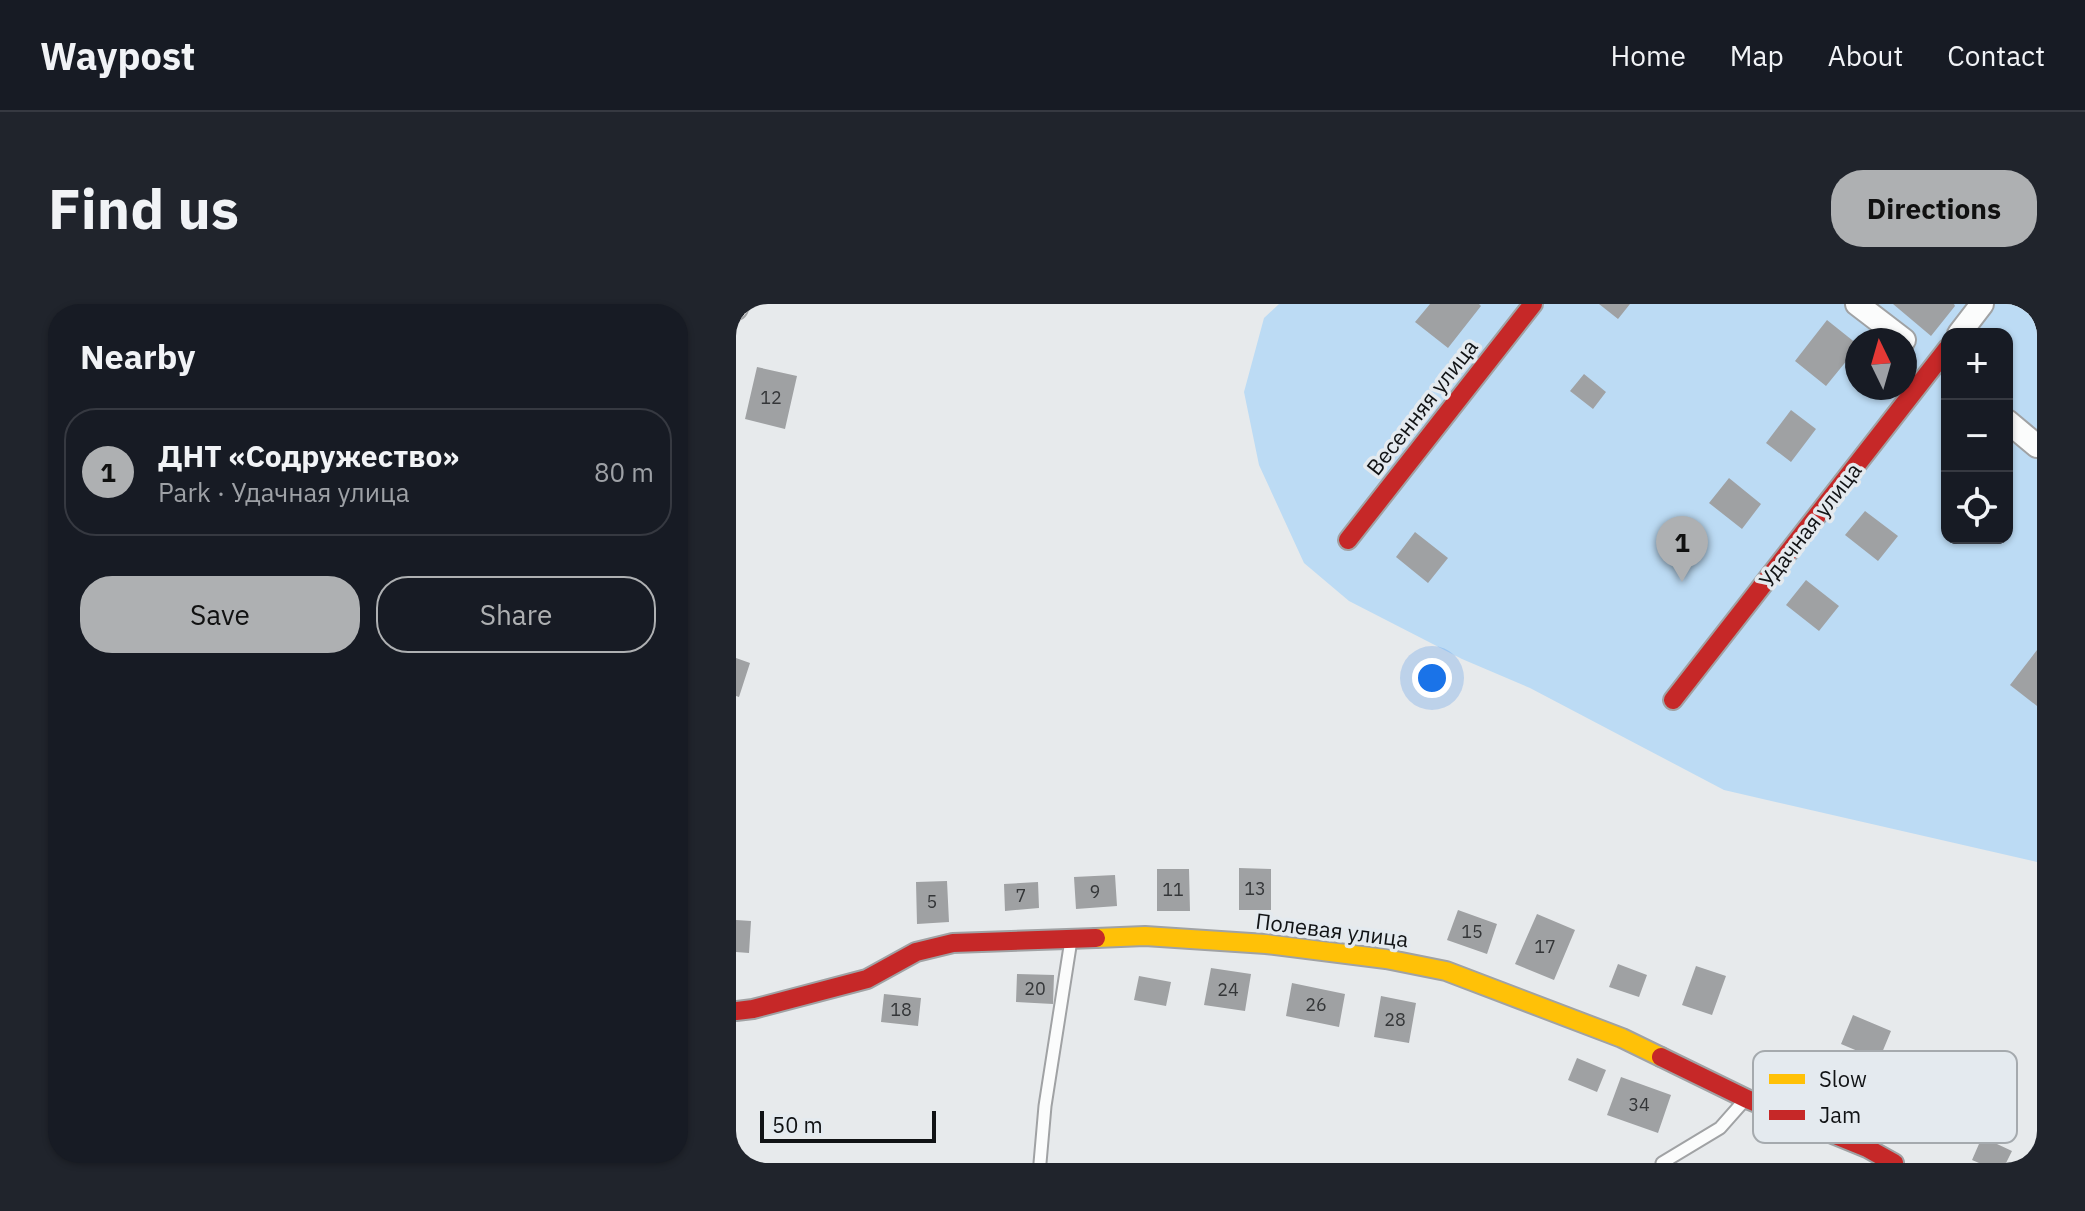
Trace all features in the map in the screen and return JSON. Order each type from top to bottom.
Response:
[{"type":"street","name":"Весенняя улица","points":[[1348,540],[1533,304]]},
{"type":"street","points":[[1857,304],[1889,328]]},
{"type":"street","points":[[1964,328],[1982,304]]},
{"type":"street","points":[[1917,347],[1941,361]]},
{"type":"street","name":"Удачная улица","points":[[1673,700],[1941,365]]},
{"type":"street","points":[[2013,426],[2037,446]]},
{"type":"street","name":"Полевая улица","points":[[736,1011],[867,979],[916,952],[953,943],[1145,936],[1266,944],[1386,959],[1446,971],[1622,1038],[1753,1101]]},
{"type":"street","name":"Полевая улица","points":[[1855,1143],[1894,1163]]},
{"type":"lane","points":[[1040,1163],[1045,1106],[1071,939]]},
{"type":"lane","points":[[1662,1163],[1720,1128],[1747,1099]]},
{"type":"shaded area","points":[[1279,304],[2037,304],[2037,862],[1724,790],[1530,688],[1462,659],[1349,601],[1304,563],[1259,465],[1244,392],[1264,318]]},
{"type":"building","points":[[1430,304],[1481,306],[1448,348],[1415,322]]},
{"type":"building","points":[[1599,304],[1630,304],[1618,319]]},
{"type":"building","points":[[1893,304],[1954,304],[1955,306],[1931,336]]},
{"type":"building","points":[[1827,320],[1845,334],[1845,363],[1826,386],[1795,361]]},
{"type":"building","points":[[757,367],[797,376],[785,429],[745,419]]},
{"type":"building","points":[[1584,374],[1606,392],[1593,409],[1570,391]]},
{"type":"building","points":[[1791,410],[1816,429],[1791,462],[1766,443]]},
{"type":"building","points":[[1729,478],[1761,504],[1742,529],[1709,503]]},
{"type":"building","points":[[1865,511],[1898,536],[1878,561],[1845,535]]},
{"type":"building","points":[[1415,532],[1448,558],[1428,583],[1396,557]]},
{"type":"building","points":[[1806,580],[1839,606],[1819,631],[1786,605]]},
{"type":"building","points":[[2037,650],[2037,706],[2010,685]]},
{"type":"building","points":[[736,658],[750,663],[739,697],[736,696]]},
{"type":"building","points":[[1239,868],[1271,869],[1271,910],[1239,910]]},
{"type":"building","points":[[1157,869],[1189,869],[1190,911],[1157,911]]},
{"type":"building","points":[[1115,875],[1117,906],[1076,909],[1074,877]]},
{"type":"building","points":[[947,881],[949,922],[917,924],[916,882]]},
{"type":"building","points":[[1038,882],[1039,908],[1005,911],[1004,884]]},
{"type":"building","points":[[1458,910],[1497,924],[1487,954],[1447,940]]},
{"type":"building","points":[[1537,914],[1575,930],[1554,980],[1515,964]]},
{"type":"building","points":[[736,920],[751,921],[749,953],[736,952]]},
{"type":"building","points":[[1618,964],[1647,975],[1639,997],[1609,987]]},
{"type":"building","points":[[1696,966],[1726,976],[1712,1015],[1682,1005]]},
{"type":"building","points":[[1211,968],[1251,974],[1245,1011],[1204,1005]]},
{"type":"building","points":[[1017,974],[1054,975],[1053,1004],[1016,1002]]},
{"type":"building","points":[[1139,976],[1171,982],[1166,1006],[1134,1000]]},
{"type":"building","points":[[1292,983],[1345,994],[1339,1027],[1286,1016]]},
{"type":"building","points":[[884,994],[921,998],[918,1026],[881,1022]]},
{"type":"building","points":[[1381,996],[1416,1003],[1409,1043],[1374,1037]]},
{"type":"building","points":[[1853,1015],[1891,1031],[1883,1051],[1858,1051],[1841,1044]]},
{"type":"building","points":[[1577,1058],[1606,1070],[1597,1092],[1568,1080]]},
{"type":"building","points":[[1621,1077],[1671,1095],[1658,1133],[1607,1115]]},
{"type":"building","points":[[1979,1143],[1995,1143],[2012,1151],[2006,1163],[1972,1160]]},
{"type":"traffic: slow","points":[[1096,938],[1145,936],[1266,944],[1386,959],[1446,971],[1622,1038],[1661,1057]]},
{"type":"traffic: jam","points":[[1348,540],[1533,304]]},
{"type":"traffic: jam","points":[[1673,700],[1941,357]]},
{"type":"traffic: jam","points":[[736,1011],[867,979],[916,952],[953,943],[1096,938]]},
{"type":"traffic: jam","points":[[1661,1057],[1753,1101]]},
{"type":"traffic: jam","points":[[1855,1143],[1894,1163]]},
{"type":"place","name":"ДНТ «Содружество»","points":[[1682,582]]}]
